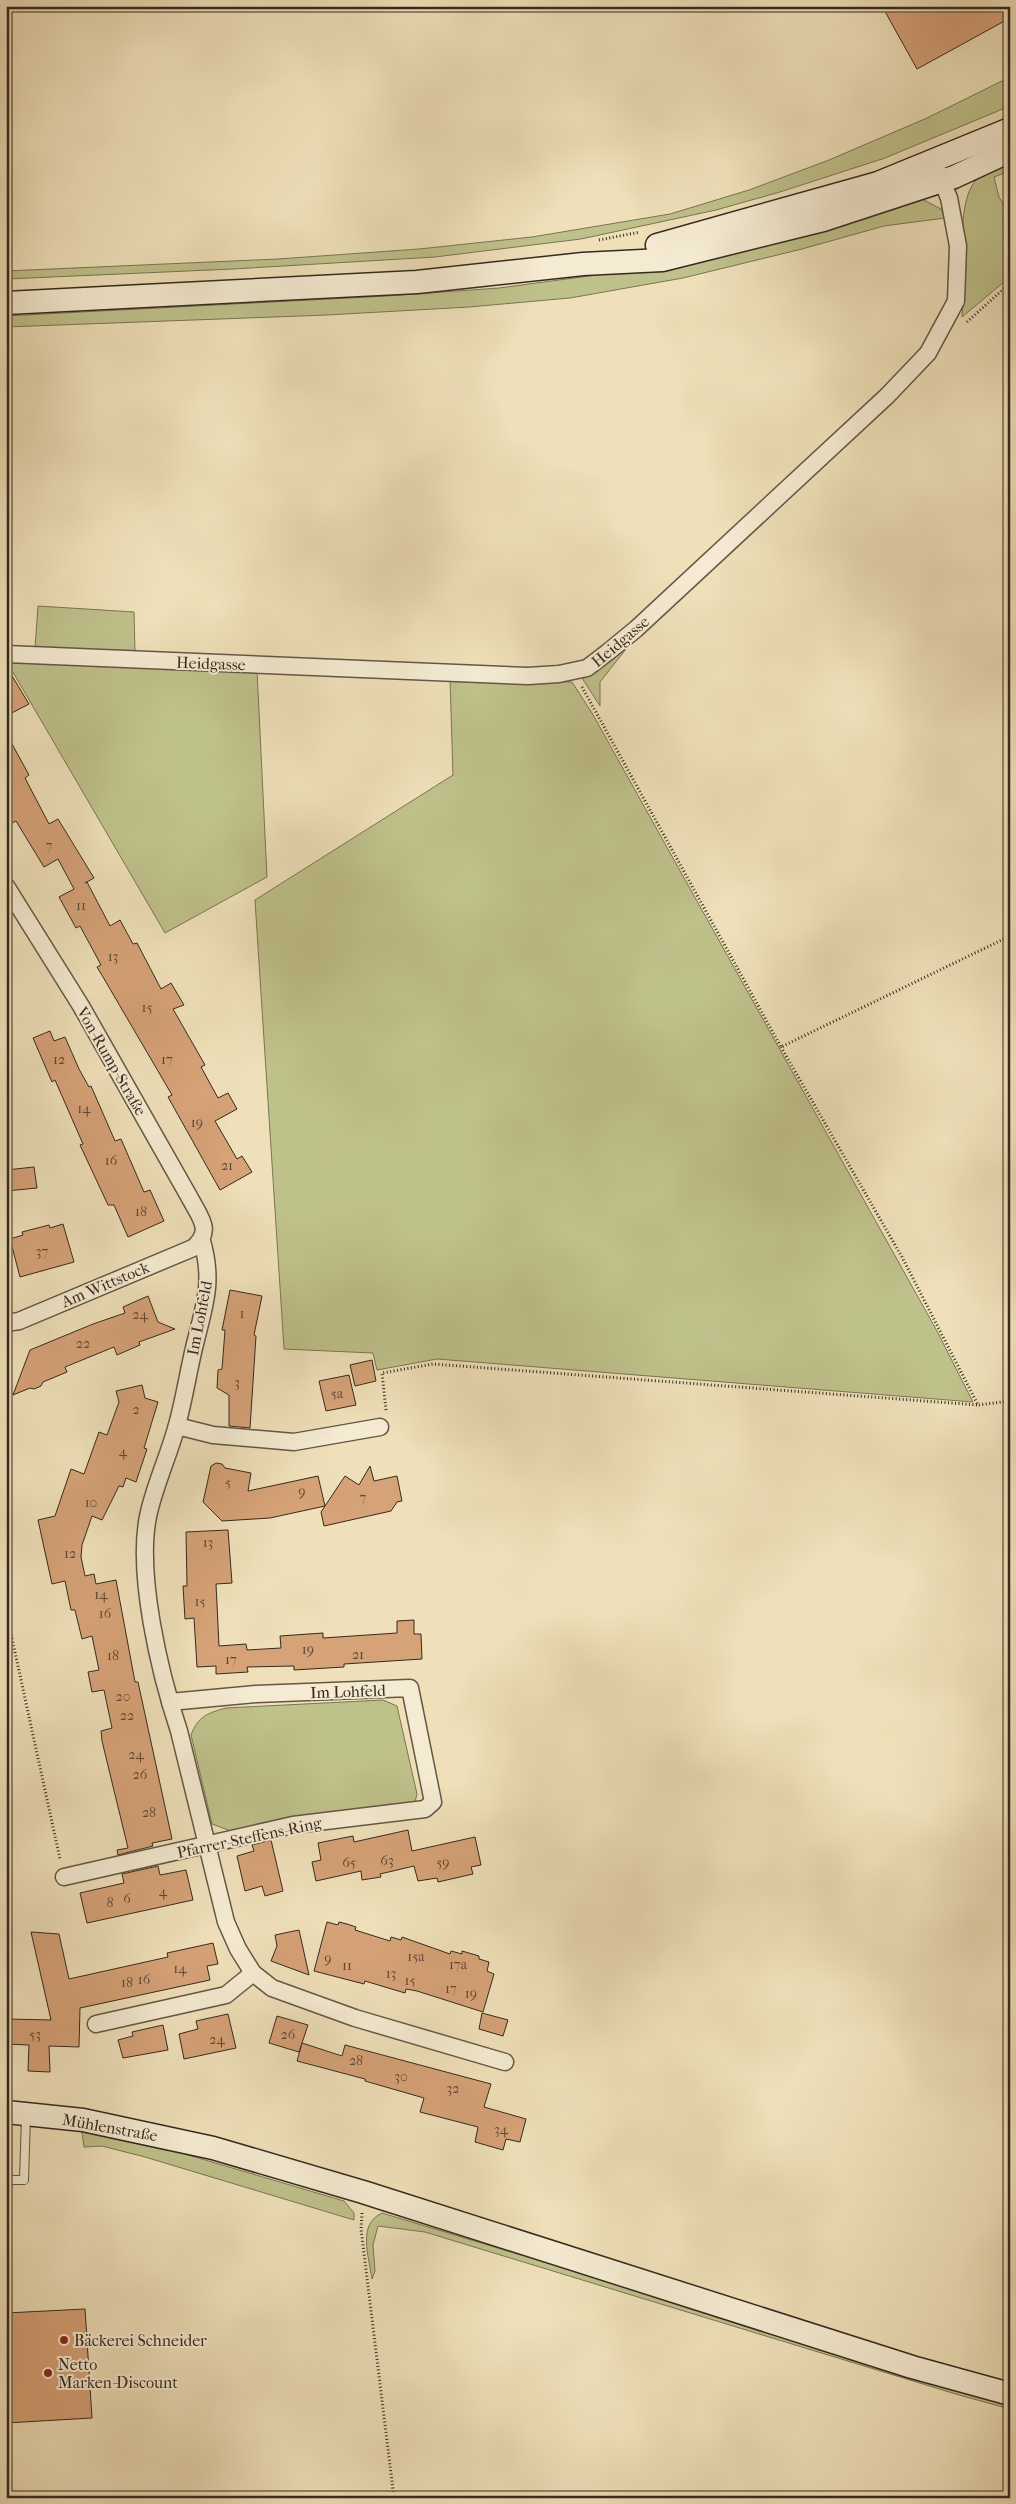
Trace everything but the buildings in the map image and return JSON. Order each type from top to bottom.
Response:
[{"type":"street","points":[[937,171],[1010,129]]},
{"type":"street","points":[[6,304],[417,282],[583,264],[682,239],[869,186],[937,171],[1010,151]]},
{"type":"street","name":"Heidgasse","points":[[6,654],[528,676],[573,672],[587,668],[636,629],[887,396],[928,353],[956,301],[958,246],[949,198],[937,171]]},
{"type":"street","name":"Von-Rump-Straße","points":[[6,886],[12,908],[81,1006],[191,1200],[202,1222],[205,1234],[202,1241]]},
{"type":"street","name":"Am Wittstock","points":[[6,1324],[19,1321],[193,1248],[202,1241]]},
{"type":"street","name":"Im Lohfeld","points":[[202,1241],[208,1264],[208,1288],[177,1426],[148,1513],[146,1555],[149,1610],[170,1702],[180,1731],[226,1922],[238,1949],[253,1973],[272,1988],[355,2018],[505,2062]]},
{"type":"street","points":[[177,1426],[213,1435],[294,1442],[380,1427]]},
{"type":"street","name":"Im Lohfeld","points":[[170,1702],[256,1694],[410,1688],[433,1802]]},
{"type":"street","name":"Pfarrer-Steffens-Ring","points":[[64,1877],[293,1825],[426,1809],[433,1802]]},
{"type":"street","points":[[96,2024],[226,1995],[253,1973]]},
{"type":"street","name":"Mühlenstraße","points":[[16,2113],[83,2120],[213,2148],[363,2192],[894,2361],[1010,2394]]},
{"type":"lane","points":[[6,2180],[24,2180],[16,2113]]},
{"type":"path","points":[[597,240],[641,231]]},
{"type":"path","points":[[962,326],[1010,283]]},
{"type":"path","points":[[573,672],[781,1047],[902,1257],[978,1405]]},
{"type":"path","points":[[781,1047],[1010,936]]},
{"type":"path","points":[[380,1427],[381,1415],[388,1409],[382,1373],[433,1364],[978,1405],[1010,1401]]},
{"type":"path","points":[[6,1611],[64,1877]]},
{"type":"path","points":[[363,2192],[361,2229],[394,2498]]},
{"type":"green space","points":[[1010,77],[1010,106],[885,158],[780,192],[716,210],[581,239],[435,257],[233,269],[6,279],[6,271],[278,259],[419,249],[532,237],[670,214],[749,190],[829,160],[927,118]]},
{"type":"green space","points":[[1010,158],[1010,171],[994,177],[999,197],[1010,215],[1010,277],[962,317],[962,229],[967,196],[980,175],[989,168]]},
{"type":"green space","points":[[922,199],[941,209],[945,218],[884,226],[802,249],[683,278],[570,298],[469,307],[327,315],[6,327],[6,316],[387,296],[499,288],[604,274]]},
{"type":"green space","points":[[38,606],[134,612],[135,652],[35,648]]},
{"type":"green space","points":[[626,649],[600,682],[600,706],[582,678],[596,672]]},
{"type":"green space","points":[[7,662],[257,670],[267,877],[165,933]]},
{"type":"green space","points":[[450,680],[572,682],[592,713],[937,1331],[973,1402],[437,1359],[377,1370],[373,1353],[284,1349],[255,900],[453,775]]},
{"type":"green space","points":[[383,1700],[397,1706],[417,1794],[415,1802],[295,1818],[231,1831],[212,1824],[191,1735],[197,1723],[204,1716],[226,1708]]},
{"type":"green space","points":[[82,2132],[185,2154],[344,2201],[354,2213],[354,2220],[145,2157],[102,2146],[84,2147]]},
{"type":"green space","points":[[382,2213],[1010,2403],[1010,2409],[425,2232],[378,2226],[373,2245],[375,2271],[372,2279],[366,2242],[367,2233],[369,2225],[374,2218]]},
{"type":"place","name":"Bäckerei Schneider","points":[[64,2340]]},
{"type":"place","name":"Netto Marken-Discount","points":[[48,2373]]}]
